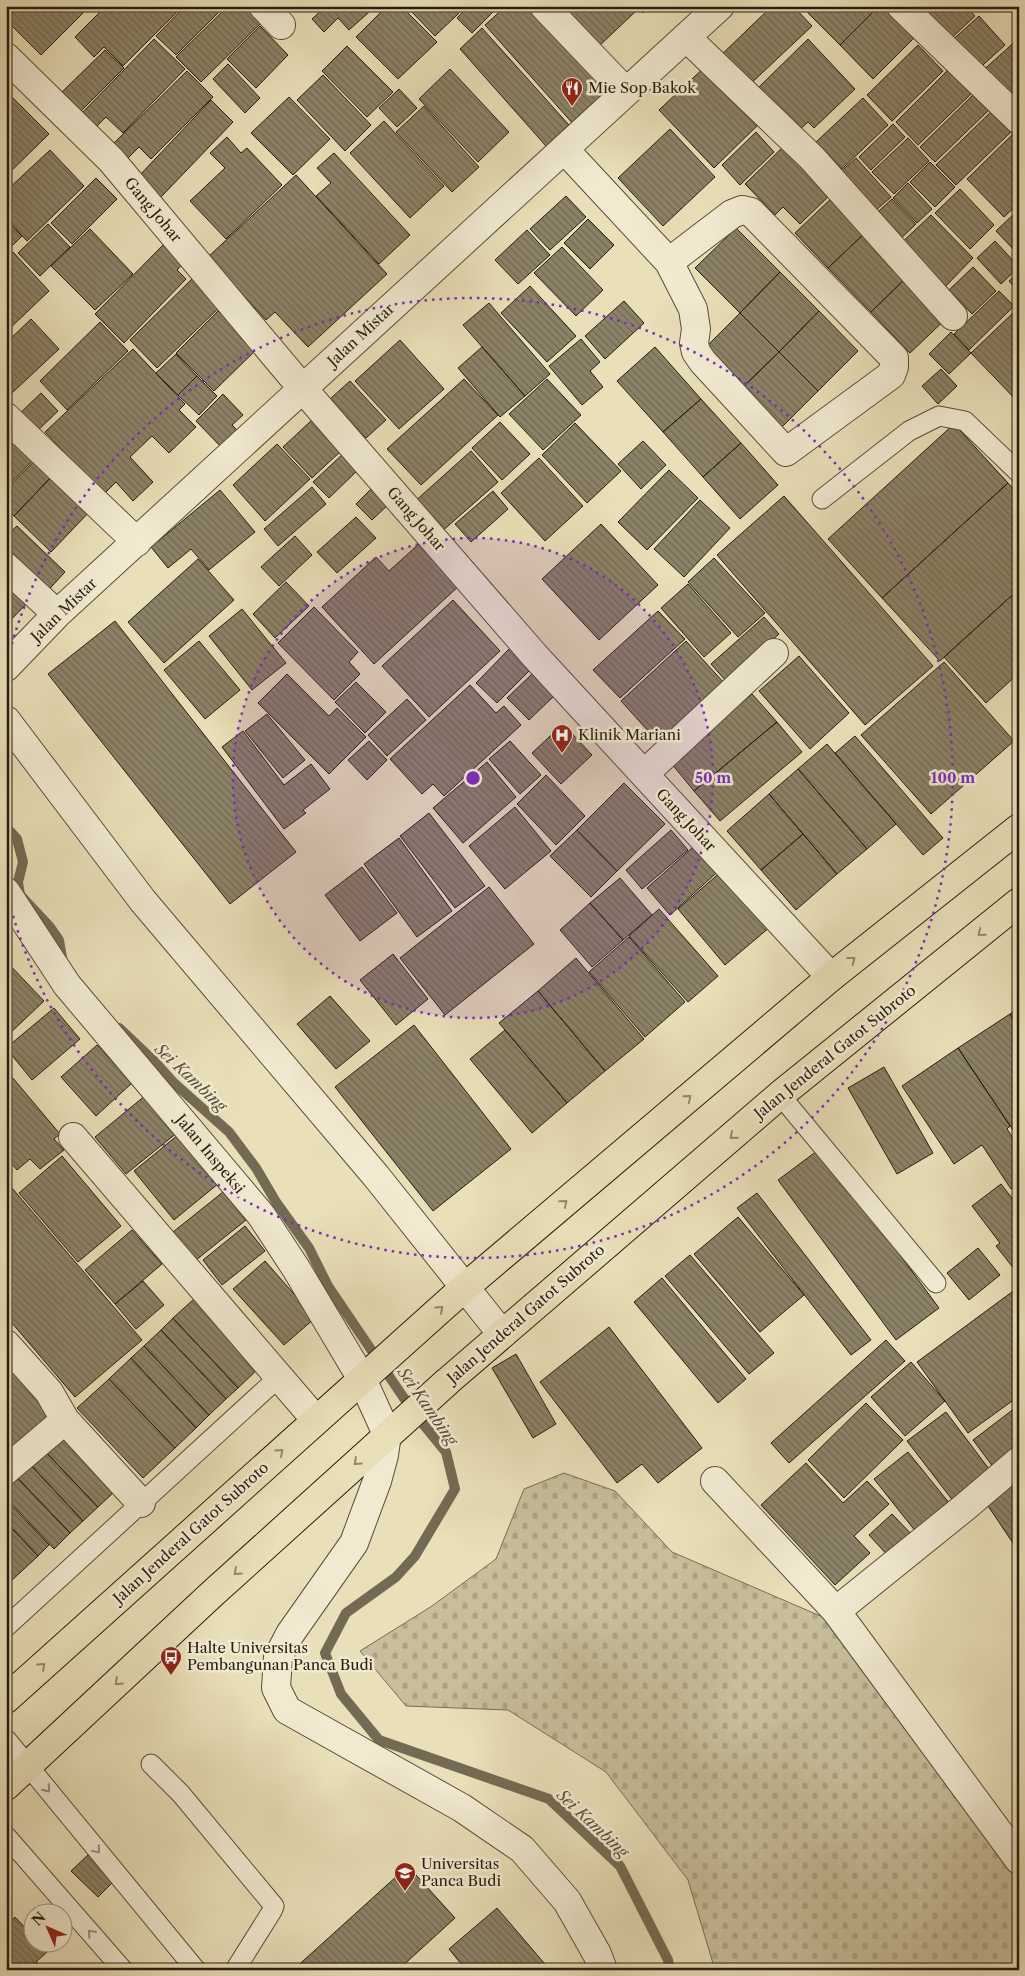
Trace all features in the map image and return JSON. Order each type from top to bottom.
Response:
[{"type":"main road","name":"Jalan Jenderal Gatot Subroto","points":[[6,1699],[464,1288],[831,977],[1019,828]]},
{"type":"main road","name":"Jalan Jenderal Gatot Subroto","points":[[6,1786],[212,1594],[448,1381],[780,1096],[1019,902]]},
{"type":"street","points":[[544,6],[626,92]]},
{"type":"street","points":[[901,6],[1019,120]]},
{"type":"street","name":"Jalan Mistar","points":[[6,666],[58,614],[686,37],[711,9]]},
{"type":"street","points":[[686,37],[812,158],[953,316]]},
{"type":"street","name":"Gang Johar","points":[[6,57],[111,160],[303,389],[535,656],[831,977]]},
{"type":"street","points":[[564,149],[669,262],[693,309],[696,329],[694,343],[696,352],[786,452],[890,375],[894,367],[894,358],[752,212],[742,210],[732,214],[669,262]]},
{"type":"street","points":[[6,417],[137,542]]},
{"type":"street","points":[[6,567],[58,614]]},
{"type":"street","points":[[644,774],[774,653]]},
{"type":"street","points":[[6,720],[143,901],[376,1176],[502,1334]]},
{"type":"street","name":"Jalan Inspeksi","points":[[6,892],[67,985],[261,1215],[364,1378],[390,1432]]},
{"type":"street","points":[[73,1137],[316,1420]]},
{"type":"street","points":[[6,1344],[49,1392],[65,1420],[142,1503]]},
{"type":"street","points":[[6,1470],[65,1420]]},
{"type":"street","points":[[390,1432],[377,1481],[361,1528],[354,1543],[290,1634],[278,1657],[276,1688],[287,1710],[462,1808],[522,1849],[567,1901],[597,1954],[603,1970]]},
{"type":"street","points":[[836,1611],[1019,1461]]},
{"type":"street","points":[[715,1481],[836,1611],[1019,1860]]},
{"type":"lane","points":[[822,499],[909,431],[939,416],[965,421],[1019,473]]},
{"type":"lane","points":[[780,1096],[936,1283]]},
{"type":"lane","points":[[6,1627],[279,1377]]},
{"type":"lane","points":[[6,1739],[196,1970]]},
{"type":"lane","points":[[151,1764],[181,1794],[274,1906],[235,1970]]},
{"type":"lane","points":[[6,1836],[123,1970]]},
{"type":"green space","points":[[564,1473],[615,1491],[672,1552],[846,1627],[1019,1881],[1019,1970],[715,1970],[688,1880],[606,1772],[508,1710],[406,1706],[360,1651],[432,1606],[496,1559],[524,1489]]},
{"type":"building","points":[[13,6],[90,6],[41,55],[6,20],[6,13]]},
{"type":"building","points":[[106,6],[169,6],[176,13],[123,66],[104,47],[94,57],[75,37]]},
{"type":"building","points":[[170,6],[182,6],[176,13]]},
{"type":"building","points":[[185,6],[225,6],[176,55],[156,36]]},
{"type":"building","points":[[228,6],[245,6],[261,23],[201,82],[176,57]]},
{"type":"building","points":[[268,6],[293,6],[281,19]]},
{"type":"building","points":[[326,6],[376,6],[349,30],[338,18],[324,32],[312,19]]},
{"type":"building","points":[[387,6],[401,6],[437,42],[398,79],[356,37]]},
{"type":"building","points":[[406,6],[452,6],[459,13],[435,36]]},
{"type":"building","points":[[468,6],[499,6],[472,33],[457,18]]},
{"type":"building","points":[[506,6],[543,6],[617,89],[575,126],[485,25]]},
{"type":"building","points":[[557,6],[631,6],[636,11],[597,48]]},
{"type":"building","points":[[637,6],[650,6],[643,13]]},
{"type":"building","points":[[772,6],[793,6],[812,26],[745,89],[717,59]]},
{"type":"building","points":[[805,6],[879,6],[840,45],[803,8]]},
{"type":"building","points":[[879,6],[884,6],[915,37],[873,79],[840,45]]},
{"type":"building","points":[[933,6],[966,6],[975,16],[944,45],[920,18]]},
{"type":"building","points":[[972,6],[982,6],[977,11]]},
{"type":"building","points":[[979,16],[1005,45],[973,74],[947,45]]},
{"type":"building","points":[[260,26],[288,55],[256,88],[227,59]]},
{"type":"building","points":[[482,28],[569,125],[546,146],[460,49]]},
{"type":"building","points":[[1019,38],[1019,88],[1004,102],[979,74]]},
{"type":"building","points":[[154,39],[185,69],[123,133],[106,117],[96,127],[82,113]]},
{"type":"building","points":[[808,39],[855,89],[814,128],[808,122],[796,133],[756,90]]},
{"type":"building","points":[[918,45],[943,71],[892,121],[867,95]]},
{"type":"building","points":[[347,46],[393,92],[367,117],[322,71]]},
{"type":"building","points":[[105,50],[124,68],[81,111],[62,92]]},
{"type":"building","points":[[228,64],[260,98],[245,113],[213,79]]},
{"type":"building","points":[[708,64],[762,121],[714,168],[659,110]]},
{"type":"building","points":[[950,68],[973,92],[918,145],[896,122]]},
{"type":"building","points":[[450,69],[509,132],[478,162],[419,99]]},
{"type":"building","points":[[187,71],[213,97],[151,159],[139,147],[128,158],[113,144]]},
{"type":"building","points":[[323,75],[371,125],[345,151],[297,100]]},
{"type":"building","points":[[399,89],[417,108],[397,127],[379,108]]},
{"type":"building","points":[[974,94],[989,110],[935,162],[920,147]]},
{"type":"building","points":[[12,97],[49,134],[6,176],[6,103]]},
{"type":"building","points":[[289,97],[330,139],[293,175],[251,133]]},
{"type":"building","points":[[863,98],[888,125],[842,169],[816,142]]},
{"type":"building","points":[[211,100],[233,122],[160,198],[138,177]]},
{"type":"building","points":[[424,106],[479,167],[452,192],[396,132]]},
{"type":"building","points":[[995,108],[1015,128],[956,185],[936,165]]},
{"type":"building","points":[[384,121],[444,186],[410,218],[350,153]]},
{"type":"building","points":[[893,124],[905,137],[871,170],[859,157]]},
{"type":"building","points":[[670,129],[715,177],[663,226],[618,178]]},
{"type":"building","points":[[756,132],[774,152],[740,185],[722,165]]},
{"type":"building","points":[[1014,133],[1019,138],[1019,166],[1011,173],[1019,181],[1019,203],[1004,217],[967,179]]},
{"type":"building","points":[[227,137],[241,153],[247,148],[282,185],[226,239],[190,201],[225,168],[210,153]]},
{"type":"building","points":[[908,138],[929,161],[894,194],[872,172]]},
{"type":"building","points":[[785,145],[832,193],[800,224],[783,207],[775,215],[745,184]]},
{"type":"building","points":[[50,150],[84,186],[27,241],[6,218],[6,191]]},
{"type":"building","points":[[334,153],[410,235],[379,264],[316,196],[331,183],[317,168]]},
{"type":"building","points":[[856,158],[891,197],[869,216],[834,178]]},
{"type":"building","points":[[930,162],[955,187],[935,207],[910,182]]},
{"type":"building","points":[[296,175],[387,274],[308,347],[275,312],[266,320],[208,257]]},
{"type":"building","points":[[96,178],[117,199],[72,244],[51,223]]},
{"type":"building","points":[[908,183],[932,209],[917,223],[893,198]]},
{"type":"building","points":[[960,189],[994,225],[970,249],[935,213]]},
{"type":"building","points":[[836,194],[869,229],[828,268],[795,233]]},
{"type":"building","points":[[566,196],[586,217],[550,250],[530,229]]},
{"type":"building","points":[[892,199],[916,224],[893,246],[869,220]]},
{"type":"building","points":[[1019,209],[1019,255],[996,231]]},
{"type":"building","points":[[931,215],[973,258],[940,292],[896,248]]},
{"type":"building","points":[[588,219],[614,245],[590,269],[564,243]]},
{"type":"building","points":[[6,221],[22,236],[6,252]]},
{"type":"building","points":[[48,224],[70,247],[40,276],[18,253]]},
{"type":"building","points":[[736,228],[780,272],[740,313],[695,268]]},
{"type":"building","points":[[90,229],[133,274],[95,310],[51,266]]},
{"type":"building","points":[[869,229],[911,273],[871,312],[828,268]]},
{"type":"building","points":[[527,230],[550,255],[518,284],[495,260]]},
{"type":"building","points":[[167,241],[186,260],[177,270],[186,279],[124,343],[95,314]]},
{"type":"building","points":[[995,241],[1019,267],[1001,284],[977,258]]},
{"type":"building","points":[[562,247],[603,290],[576,316],[534,273]]},
{"type":"building","points":[[13,252],[49,291],[6,332],[6,259]]},
{"type":"building","points":[[973,267],[996,291],[972,314],[949,290]]},
{"type":"building","points":[[780,272],[819,311],[779,352],[740,313]]},
{"type":"building","points":[[1019,272],[1019,292],[1009,281]]},
{"type":"building","points":[[198,273],[226,301],[157,368],[130,340]]},
{"type":"building","points":[[911,273],[951,314],[910,353],[871,312]]},
{"type":"building","points":[[530,286],[576,336],[547,362],[501,313]]},
{"type":"building","points":[[999,291],[1014,306],[969,350],[954,334]]},
{"type":"building","points":[[624,301],[644,323],[605,359],[585,336]]},
{"type":"building","points":[[489,303],[550,374],[525,396],[463,325]]},
{"type":"building","points":[[218,311],[257,349],[214,391],[176,353]]},
{"type":"building","points":[[819,311],[858,351],[818,391],[779,352]]},
{"type":"building","points":[[1014,312],[1019,316],[1019,403],[971,353]]},
{"type":"building","points":[[740,313],[779,352],[741,389],[702,351]]},
{"type":"building","points":[[31,319],[59,349],[12,393],[6,387],[6,343]]},
{"type":"building","points":[[100,322],[128,351],[67,410],[40,381]]},
{"type":"building","points":[[951,332],[971,353],[949,374],[929,354]]},
{"type":"building","points":[[581,339],[600,362],[590,371],[603,387],[582,405],[549,366]]},
{"type":"building","points":[[400,340],[444,389],[399,429],[355,381]]},
{"type":"building","points":[[482,347],[525,396],[500,417],[458,368]]},
{"type":"building","points":[[655,347],[701,399],[663,432],[617,381]]},
{"type":"building","points":[[133,349],[185,404],[179,410],[196,427],[169,453],[152,436],[130,457],[153,482],[133,501],[116,482],[104,494],[45,432]]},
{"type":"building","points":[[779,352],[818,391],[780,429],[741,389]]},
{"type":"building","points":[[176,354],[197,376],[178,395],[156,373]]},
{"type":"building","points":[[941,369],[957,386],[938,404],[922,386]]},
{"type":"building","points":[[197,376],[217,396],[199,415],[178,395]]},
{"type":"building","points":[[464,379],[498,415],[421,485],[387,449]]},
{"type":"building","points":[[547,379],[581,415],[543,450],[509,414]]},
{"type":"building","points":[[350,381],[386,420],[366,438],[330,399]]},
{"type":"building","points":[[41,393],[58,411],[33,435],[16,417]]},
{"type":"building","points":[[223,394],[243,415],[232,425],[242,435],[225,451],[196,421]]},
{"type":"building","points":[[701,399],[741,443],[703,477],[663,432]]},
{"type":"building","points":[[313,419],[342,450],[312,478],[283,447]]},
{"type":"building","points":[[500,422],[530,454],[502,480],[472,448]]},
{"type":"building","points":[[575,423],[621,471],[587,503],[542,455]]},
{"type":"building","points":[[954,424],[1008,483],[882,598],[828,539]]},
{"type":"building","points":[[6,432],[34,459],[6,488]]},
{"type":"building","points":[[643,441],[666,465],[641,489],[618,464]]},
{"type":"building","points":[[741,443],[778,485],[740,519],[703,477]]},
{"type":"building","points":[[277,444],[310,479],[265,521],[233,485]]},
{"type":"building","points":[[471,451],[498,482],[440,533],[413,503]]},
{"type":"building","points":[[345,452],[360,468],[329,498],[313,482]]},
{"type":"building","points":[[38,457],[55,473],[14,516],[6,509],[6,490]]},
{"type":"building","points":[[539,458],[583,506],[545,541],[501,493]]},
{"type":"building","points":[[669,470],[698,498],[647,550],[618,522]]},
{"type":"building","points":[[55,473],[92,509],[51,552],[14,516]]},
{"type":"building","points":[[1008,483],[1019,495],[1019,589],[940,661],[882,598]]},
{"type":"building","points":[[375,485],[391,502],[372,520],[356,504]]},
{"type":"building","points":[[312,487],[326,504],[278,546],[264,529]]},
{"type":"building","points":[[220,490],[255,532],[209,570],[191,549],[168,568],[151,547]]},
{"type":"building","points":[[493,491],[508,509],[471,542],[455,524]]},
{"type":"building","points":[[784,496],[933,666],[865,725],[717,555]]},
{"type":"building","points":[[700,500],[730,528],[684,577],[654,549]]},
{"type":"building","points":[[356,517],[376,538],[337,573],[317,552]]},
{"type":"building","points":[[601,524],[658,585],[599,640],[542,579]]},
{"type":"building","points":[[17,526],[65,572],[43,596],[6,561],[6,536]]},
{"type":"building","points":[[295,536],[312,555],[279,586],[261,567]]},
{"type":"building","points":[[421,542],[460,585],[374,664],[322,607],[376,557],[389,571]]},
{"type":"building","points":[[714,558],[765,613],[738,637],[688,582]]},
{"type":"building","points":[[198,559],[234,600],[164,663],[128,622]]},
{"type":"building","points":[[286,582],[309,606],[275,638],[253,614]]},
{"type":"building","points":[[12,583],[30,600],[6,625],[6,590]]},
{"type":"building","points":[[688,584],[731,633],[704,657],[661,608]]},
{"type":"building","points":[[1019,589],[1019,673],[986,703],[944,657]]},
{"type":"building","points":[[453,600],[500,651],[429,717],[382,666]]},
{"type":"building","points":[[314,607],[358,652],[349,662],[360,674],[334,700],[278,643]]},
{"type":"building","points":[[242,609],[286,663],[252,690],[209,636]]},
{"type":"building","points":[[658,611],[685,639],[620,698],[593,670]]},
{"type":"building","points":[[764,617],[779,634],[726,681],[711,664]]},
{"type":"building","points":[[115,621],[296,852],[230,904],[48,674]]},
{"type":"building","points":[[199,641],[240,690],[205,719],[164,670]]},
{"type":"building","points":[[686,641],[725,684],[660,744],[621,701]]},
{"type":"building","points":[[510,648],[531,669],[497,703],[476,683]]},
{"type":"building","points":[[799,656],[849,713],[810,749],[759,691]]},
{"type":"building","points":[[944,662],[1014,741],[931,814],[861,735]]},
{"type":"building","points":[[287,674],[329,716],[337,708],[366,737],[329,774],[258,703]]},
{"type":"building","points":[[532,674],[554,696],[529,720],[507,698]]},
{"type":"building","points":[[356,682],[386,712],[365,733],[335,702]]},
{"type":"building","points":[[470,685],[496,713],[504,706],[521,725],[444,796],[433,784],[422,794],[390,759]]},
{"type":"building","points":[[752,694],[777,722],[694,791],[671,763]]},
{"type":"building","points":[[407,699],[426,720],[387,756],[368,735]]},
{"type":"building","points":[[267,714],[305,760],[283,778],[245,731]]},
{"type":"building","points":[[777,722],[802,752],[720,821],[694,791]]},
{"type":"building","name":"Klinik Mariani","points":[[563,724],[592,755],[561,784],[532,753]]},
{"type":"building","points":[[243,731],[284,785],[311,764],[330,789],[303,810],[306,813],[284,829],[222,747]]},
{"type":"building","points":[[855,736],[943,838],[923,855],[835,753]]},
{"type":"building","points":[[369,741],[387,760],[367,780],[348,760]]},
{"type":"building","points":[[510,741],[541,775],[520,794],[489,759]]},
{"type":"building","points":[[827,744],[896,824],[867,849],[798,769]]},
{"type":"building","points":[[487,762],[516,797],[463,843],[433,808]]},
{"type":"building","points":[[798,769],[867,849],[837,874],[769,794]]},
{"type":"building","points":[[546,775],[585,816],[556,845],[517,804]]},
{"type":"building","points":[[624,783],[665,824],[617,871],[577,830]]},
{"type":"building","points":[[769,794],[803,834],[761,870],[727,831]]},
{"type":"building","points":[[515,807],[551,851],[505,889],[469,846]]},
{"type":"building","points":[[429,813],[485,886],[455,908],[400,836]]},
{"type":"building","points":[[577,830],[617,871],[591,897],[550,856]]},
{"type":"building","points":[[671,830],[688,850],[642,889],[626,870]]},
{"type":"building","points":[[803,834],[837,874],[796,910],[761,870]]},
{"type":"building","points":[[399,838],[452,911],[417,937],[364,864]]},
{"type":"building","points":[[701,840],[724,866],[670,915],[647,888]]},
{"type":"building","points":[[362,867],[397,913],[360,941],[325,895]]},
{"type":"building","points":[[723,870],[770,927],[725,965],[678,909]]},
{"type":"building","points":[[620,878],[652,915],[623,940],[590,903]]},
{"type":"building","points":[[489,887],[534,944],[445,1015],[400,958]]},
{"type":"building","points":[[590,903],[623,940],[592,967],[560,930]]},
{"type":"building","points":[[659,909],[718,976],[688,1002],[629,936]]},
{"type":"building","points":[[629,937],[685,1002],[645,1037],[589,972]]},
{"type":"building","points":[[393,954],[428,999],[396,1025],[360,980]]},
{"type":"building","points":[[576,958],[644,1039],[605,1071],[538,991]]},
{"type":"building","points":[[6,961],[44,1001],[6,1037]]},
{"type":"building","points":[[538,991],[605,1071],[567,1103],[499,1023]]},
{"type":"building","points":[[330,996],[370,1041],[336,1069],[297,1024]]},
{"type":"building","points":[[54,1008],[80,1039],[32,1080],[6,1048]]},
{"type":"building","points":[[1019,1008],[1019,1027],[1010,1014]]},
{"type":"building","points":[[1010,1014],[1019,1027],[1019,1139],[958,1048]]},
{"type":"building","points":[[414,1025],[511,1149],[433,1211],[335,1087]]},
{"type":"building","points":[[505,1030],[567,1103],[532,1133],[470,1059]]},
{"type":"building","points":[[97,1045],[132,1083],[96,1116],[61,1077]]},
{"type":"building","points":[[958,1048],[1010,1126],[1007,1129],[1019,1147],[1019,1184],[1011,1189],[982,1145],[954,1164],[902,1086]]},
{"type":"building","points":[[884,1067],[933,1153],[897,1174],[848,1088]]},
{"type":"building","points":[[12,1077],[60,1134],[54,1139],[64,1150],[40,1169],[30,1159],[17,1170],[6,1157],[6,1082]]},
{"type":"building","points":[[152,1090],[183,1128],[126,1174],[95,1137]]},
{"type":"building","points":[[184,1130],[224,1179],[174,1220],[134,1171]]},
{"type":"building","points":[[821,1148],[939,1308],[896,1340],[778,1180]]},
{"type":"building","points":[[62,1156],[121,1226],[78,1262],[19,1193]]},
{"type":"building","points":[[6,1181],[142,1340],[75,1397],[6,1316]]},
{"type":"building","points":[[1001,1184],[1019,1207],[1019,1275],[996,1246],[1000,1243],[972,1206]]},
{"type":"building","points":[[223,1192],[246,1220],[196,1260],[173,1232]]},
{"type":"building","points":[[757,1193],[871,1340],[851,1355],[737,1208]]},
{"type":"building","points":[[738,1217],[804,1295],[760,1332],[694,1254]]},
{"type":"building","points":[[245,1226],[265,1251],[222,1285],[203,1260]]},
{"type":"building","points":[[132,1230],[162,1264],[115,1304],[85,1270]]},
{"type":"building","points":[[978,1248],[1000,1275],[969,1300],[947,1273]]},
{"type":"building","points":[[690,1255],[774,1353],[749,1374],[665,1276]]},
{"type":"building","points":[[265,1261],[315,1318],[284,1345],[233,1289]]},
{"type":"building","points":[[662,1278],[746,1379],[718,1403],[634,1302]]},
{"type":"building","points":[[143,1281],[164,1305],[136,1329],[115,1304]]},
{"type":"building","points":[[1016,1289],[1019,1293],[1019,1396],[968,1433],[917,1362]]},
{"type":"building","points":[[194,1299],[259,1368],[238,1388],[173,1318]]},
{"type":"building","points":[[173,1318],[238,1388],[226,1399],[161,1330]]},
{"type":"building","points":[[609,1327],[702,1448],[658,1483],[642,1464],[617,1483],[540,1382]]},
{"type":"building","points":[[161,1330],[226,1399],[209,1415],[144,1346]]},
{"type":"building","points":[[886,1340],[905,1361],[789,1463],[771,1443]]},
{"type":"building","points":[[144,1346],[209,1415],[196,1428],[131,1358]]},
{"type":"building","points":[[516,1354],[556,1424],[533,1438],[492,1368]]},
{"type":"building","points":[[131,1358],[196,1428],[175,1448],[109,1379]]},
{"type":"building","points":[[6,1359],[57,1417],[6,1461]]},
{"type":"building","points":[[911,1362],[945,1401],[905,1436],[871,1397]]},
{"type":"building","points":[[109,1379],[175,1448],[143,1478],[77,1408]]},
{"type":"building","points":[[866,1403],[903,1440],[844,1498],[808,1460]]},
{"type":"building","points":[[1019,1405],[1019,1449],[994,1468],[973,1440]]},
{"type":"building","points":[[946,1412],[992,1473],[954,1502],[907,1441]]},
{"type":"building","points":[[56,1431],[113,1493],[98,1507],[39,1445]]},
{"type":"building","points":[[39,1445],[98,1507],[83,1521],[25,1459]]},
{"type":"building","points":[[908,1452],[954,1509],[920,1537],[874,1479]]},
{"type":"building","points":[[25,1459],[83,1521],[70,1533],[11,1471]]},
{"type":"building","points":[[806,1463],[843,1503],[867,1481],[889,1504],[854,1536],[870,1553],[835,1585],[761,1505]]},
{"type":"building","points":[[11,1471],[70,1533],[54,1549],[6,1498],[6,1476]]},
{"type":"building","points":[[1019,1481],[1019,1548],[1017,1549],[986,1503]]},
{"type":"building","points":[[6,1500],[49,1545],[38,1556],[6,1522]]},
{"type":"building","points":[[892,1514],[914,1537],[890,1558],[869,1535]]},
{"type":"building","points":[[6,1522],[38,1556],[10,1582],[6,1577]]},
{"type":"building","points":[[88,1855],[114,1881],[98,1897],[71,1871]]},
{"type":"building","name":"Universitas Panca Budi","points":[[408,1866],[455,1918],[398,1970],[293,1970]]},
{"type":"building","points":[[497,1908],[550,1970],[466,1970],[449,1949]]},
{"type":"building","points":[[15,1917],[22,1924],[22,1954],[45,1954],[36,1962],[43,1970],[15,1970],[6,1960],[6,1926]]},
{"type":"waterway","name":"Sei Kambing","points":[[6,827],[17,839],[23,862],[18,882],[20,895],[50,927],[59,940],[63,963]]},
{"type":"waterway","name":"Sei Kambing","points":[[119,1028],[174,1083],[229,1132],[256,1168],[276,1202],[309,1248],[328,1286],[414,1413],[446,1452],[455,1489],[415,1556],[396,1577],[346,1613],[325,1653],[341,1694],[379,1740],[549,1799],[620,1866],[668,1960],[670,1970]]},
{"type":"place","name":"Mie Sop Bakok","points":[[572,107]]},
{"type":"place","name":"Klinik Mariani","points":[[562,754]]},
{"type":"place","name":"Halte Universitas Pembangunan Panca Budi","points":[[171,1676]]},
{"type":"place","name":"Universitas Panca Budi","points":[[405,1892]]}]
